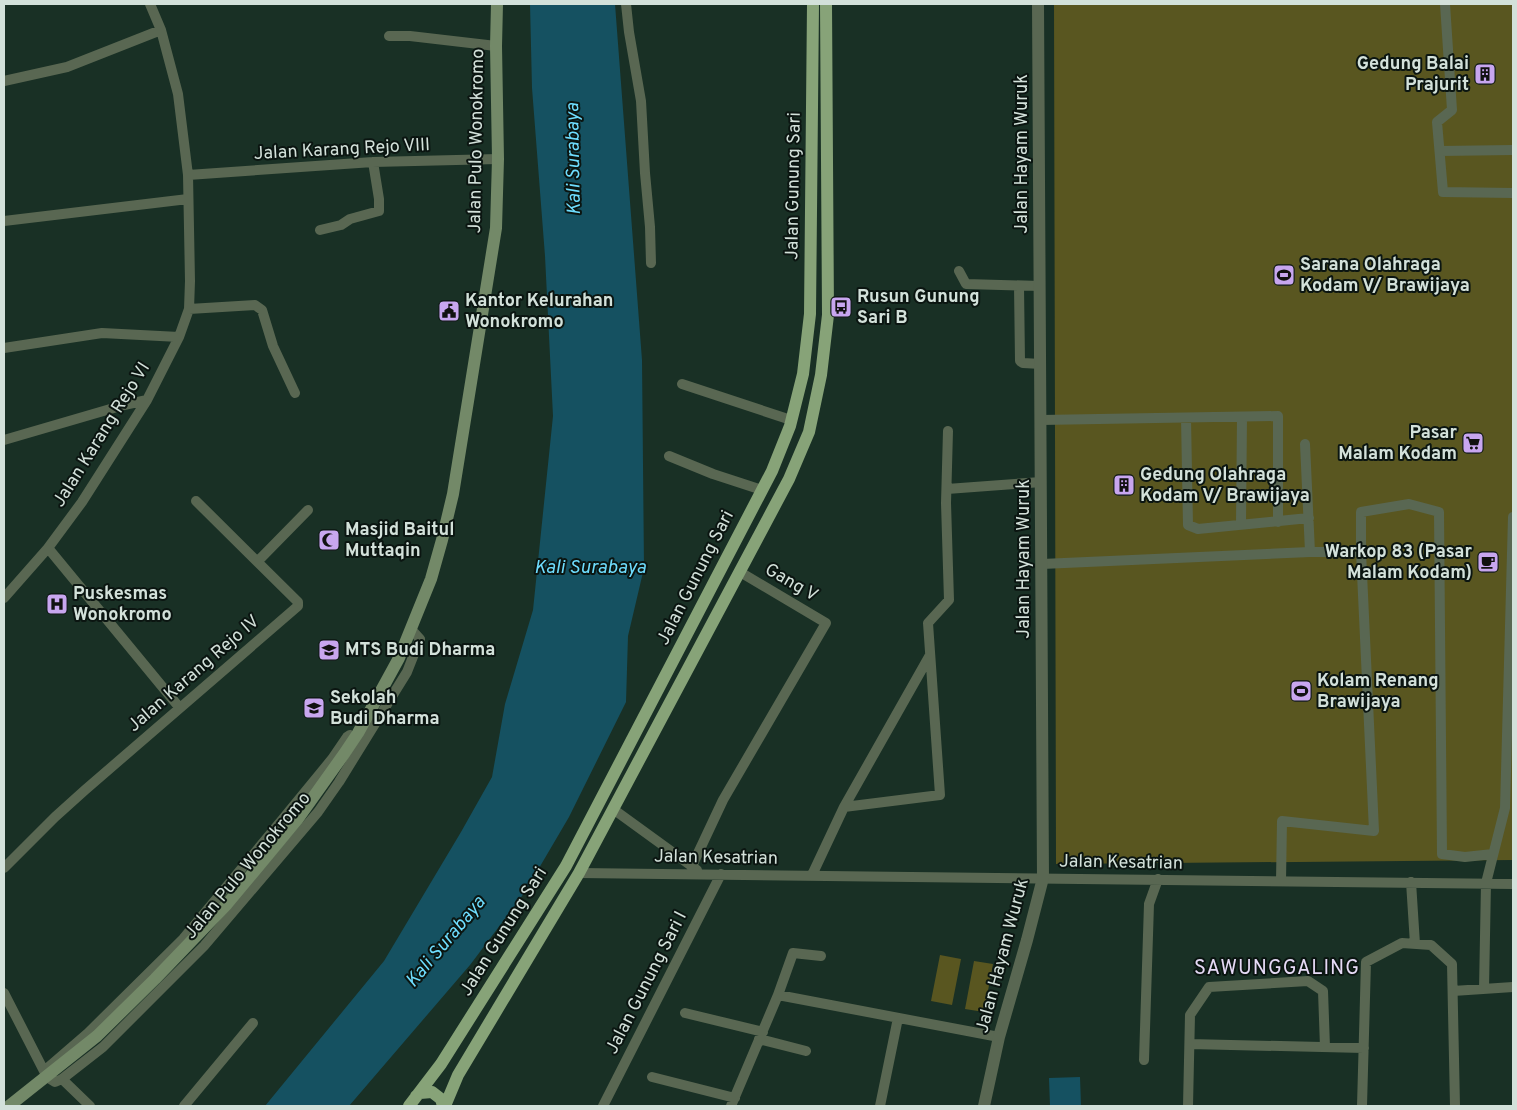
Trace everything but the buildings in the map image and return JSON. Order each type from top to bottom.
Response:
[{"type":"main road","name":"Jalan Pulo Wonokromo","points":[[9,1106],[45,1074],[97,1036],[227,904],[297,820],[358,733],[399,658],[430,578],[442,540],[453,494],[496,228],[498,159],[497,4]]},
{"type":"main road","name":"Jalan Gunung Sari","points":[[413,1101],[441,1064],[566,866],[762,490],[772,470],[791,420],[803,374],[810,314],[813,4]]},
{"type":"main road","name":"Jalan Gunung Sari","points":[[444,1106],[458,1075],[579,873],[790,479],[809,432],[821,375],[828,315],[826,4]]},
{"type":"main road","points":[[811,270],[827,271]]},
{"type":"main road","points":[[661,684],[676,692]]},
{"type":"main road","points":[[441,1064],[441,1072],[446,1078],[458,1075]]},
{"type":"main road","points":[[413,1101],[420,1093],[432,1092],[441,1099],[444,1106]]},
{"type":"street","name":"Jalan Karang Rejo VI","points":[[4,598],[48,548],[82,502],[147,400],[179,337],[189,309],[188,199],[198,175],[161,30],[150,4]]},
{"type":"street","points":[[626,4],[628,32],[641,101],[651,263]]},
{"type":"street","name":"Jalan Hayam Wuruk","points":[[984,1106],[999,1037],[1043,878],[1038,4]]},
{"type":"street","points":[[1445,4],[1452,110],[1437,122],[1443,192],[1513,193]]},
{"type":"street","points":[[4,81],[67,67],[161,30]]},
{"type":"street","points":[[389,36],[410,36],[496,46]]},
{"type":"street","points":[[1440,151],[1513,150]]},
{"type":"street","name":"Jalan Karang Rejo VIII","points":[[198,175],[373,162],[498,159]]},
{"type":"street","points":[[320,230],[341,225],[350,219],[377,213],[380,210],[373,162]]},
{"type":"street","points":[[4,221],[188,199]]},
{"type":"street","points":[[959,271],[966,284],[1040,286]]},
{"type":"street","points":[[1019,286],[1020,361],[1023,363],[1041,364]]},
{"type":"street","points":[[189,309],[255,305],[259,307],[262,310],[273,346],[295,393]]},
{"type":"street","name":"Jalan Karang Rejo VI","points":[[4,348],[102,333],[179,337]]},
{"type":"street","points":[[682,384],[791,420]]},
{"type":"street","points":[[4,440],[147,400]]},
{"type":"street","points":[[1041,420],[1278,416],[1278,522]]},
{"type":"street","points":[[1241,524],[1242,417]]},
{"type":"street","points":[[1186,418],[1188,525],[1198,529],[1308,518]]},
{"type":"street","points":[[844,806],[940,795],[928,623],[949,600],[946,503],[948,431]]},
{"type":"street","points":[[1305,444],[1310,552]]},
{"type":"street","points":[[669,456],[713,474],[762,490]]},
{"type":"street","points":[[947,489],[1041,482]]},
{"type":"street","name":"Jalan Karang Rejo IV","points":[[4,868],[55,817],[179,707],[298,606],[298,602],[258,560],[196,501]]},
{"type":"street","points":[[1281,881],[1282,821],[1374,831],[1361,552],[1361,512],[1409,504],[1439,512],[1442,854],[1465,857],[1493,854]]},
{"type":"street","points":[[258,560],[308,510]]},
{"type":"street","points":[[1484,989],[1486,883],[1493,854],[1509,808],[1513,517]]},
{"type":"street","points":[[48,548],[179,707]]},
{"type":"street","points":[[1042,564],[1310,552],[1361,552]]},
{"type":"street","name":"Gang V","points":[[692,866],[723,800],[826,623],[740,572]]},
{"type":"street","name":"Jalan Pulo Wonokromo","points":[[62,1079],[103,1047],[204,946],[318,812],[339,782],[407,672],[420,639],[410,630]]},
{"type":"street","points":[[812,875],[844,806],[930,655]]},
{"type":"street","name":"Jalan Pulo Wonokromo","points":[[45,1074],[183,940],[295,805],[350,735]]},
{"type":"street","points":[[613,809],[702,874]]},
{"type":"street","name":"Jalan Kesatrian","points":[[579,873],[1513,884]]},
{"type":"street","name":"Jalan Gunung Sari I","points":[[603,1106],[721,874]]},
{"type":"street","points":[[1144,1060],[1149,904],[1158,879]]},
{"type":"street","points":[[1411,882],[1415,944]]},
{"type":"street","points":[[1362,1106],[1366,962],[1402,943],[1431,945],[1452,964],[1455,1106]]},
{"type":"street","points":[[652,1077],[733,1102],[778,995],[793,953],[821,956]]},
{"type":"street","points":[[1188,1106],[1190,1015],[1208,986],[1308,981],[1323,991],[1325,1047]]},
{"type":"street","points":[[1453,991],[1513,987]]},
{"type":"street","points":[[4,993],[45,1074],[55,1082],[62,1079],[90,1106]]},
{"type":"street","points":[[778,995],[999,1037]]},
{"type":"street","points":[[685,1013],[761,1035],[806,1051]]},
{"type":"street","points":[[880,1106],[898,1018]]},
{"type":"street","points":[[184,1106],[253,1023]]},
{"type":"street","points":[[1190,1044],[1364,1048]]},
{"type":"shaded area","name":"Sarana Olahraga Kodam V/ Brawijaya","points":[[1054,4],[1513,4],[1513,860],[1056,864]]},
{"type":"shaded area","points":[[940,955],[961,959],[952,1005],[931,1001]]},
{"type":"shaded area","points":[[974,961],[993,964],[984,1012],[965,1009]]},
{"type":"water","name":"Kali Surabaya","points":[[530,4],[615,4],[642,360],[644,568],[628,636],[626,702],[569,817],[525,892],[470,965],[349,1106],[265,1106],[384,961],[492,777],[505,704],[533,610],[553,416],[545,256],[532,88]]},
{"type":"water","points":[[1080,1077],[1081,1106],[1050,1106],[1049,1078]]},
{"type":"place","name":"Gedung Balai Prajurit","points":[[1485,74]]},
{"type":"place","name":"Sarana Olahraga Kodam V/ Brawijaya","points":[[1284,275]]},
{"type":"place","name":"Rusun Gunung Sari B","points":[[841,307]]},
{"type":"place","name":"Kantor Kelurahan Wonokromo","points":[[449,311]]},
{"type":"place","name":"Pasar Malam Kodam","points":[[1473,443]]},
{"type":"place","name":"Gedung Olahraga Kodam V/ Brawijaya","points":[[1124,485]]},
{"type":"place","name":"Masjid Baitul Muttaqin","points":[[329,540]]},
{"type":"place","name":"Warkop 83 (Pasar Malam Kodam)","points":[[1488,562]]},
{"type":"place","name":"Puskesmas Wonokromo","points":[[57,604]]},
{"type":"place","name":"MTS Budi Dharma","points":[[329,650]]},
{"type":"place","name":"Kolam Renang Brawijaya","points":[[1301,691]]},
{"type":"place","name":"Sekolah Budi Dharma","points":[[314,708]]},
{"type":"district","name":"SAWUNGGALING","points":[[1277,969]]}]
